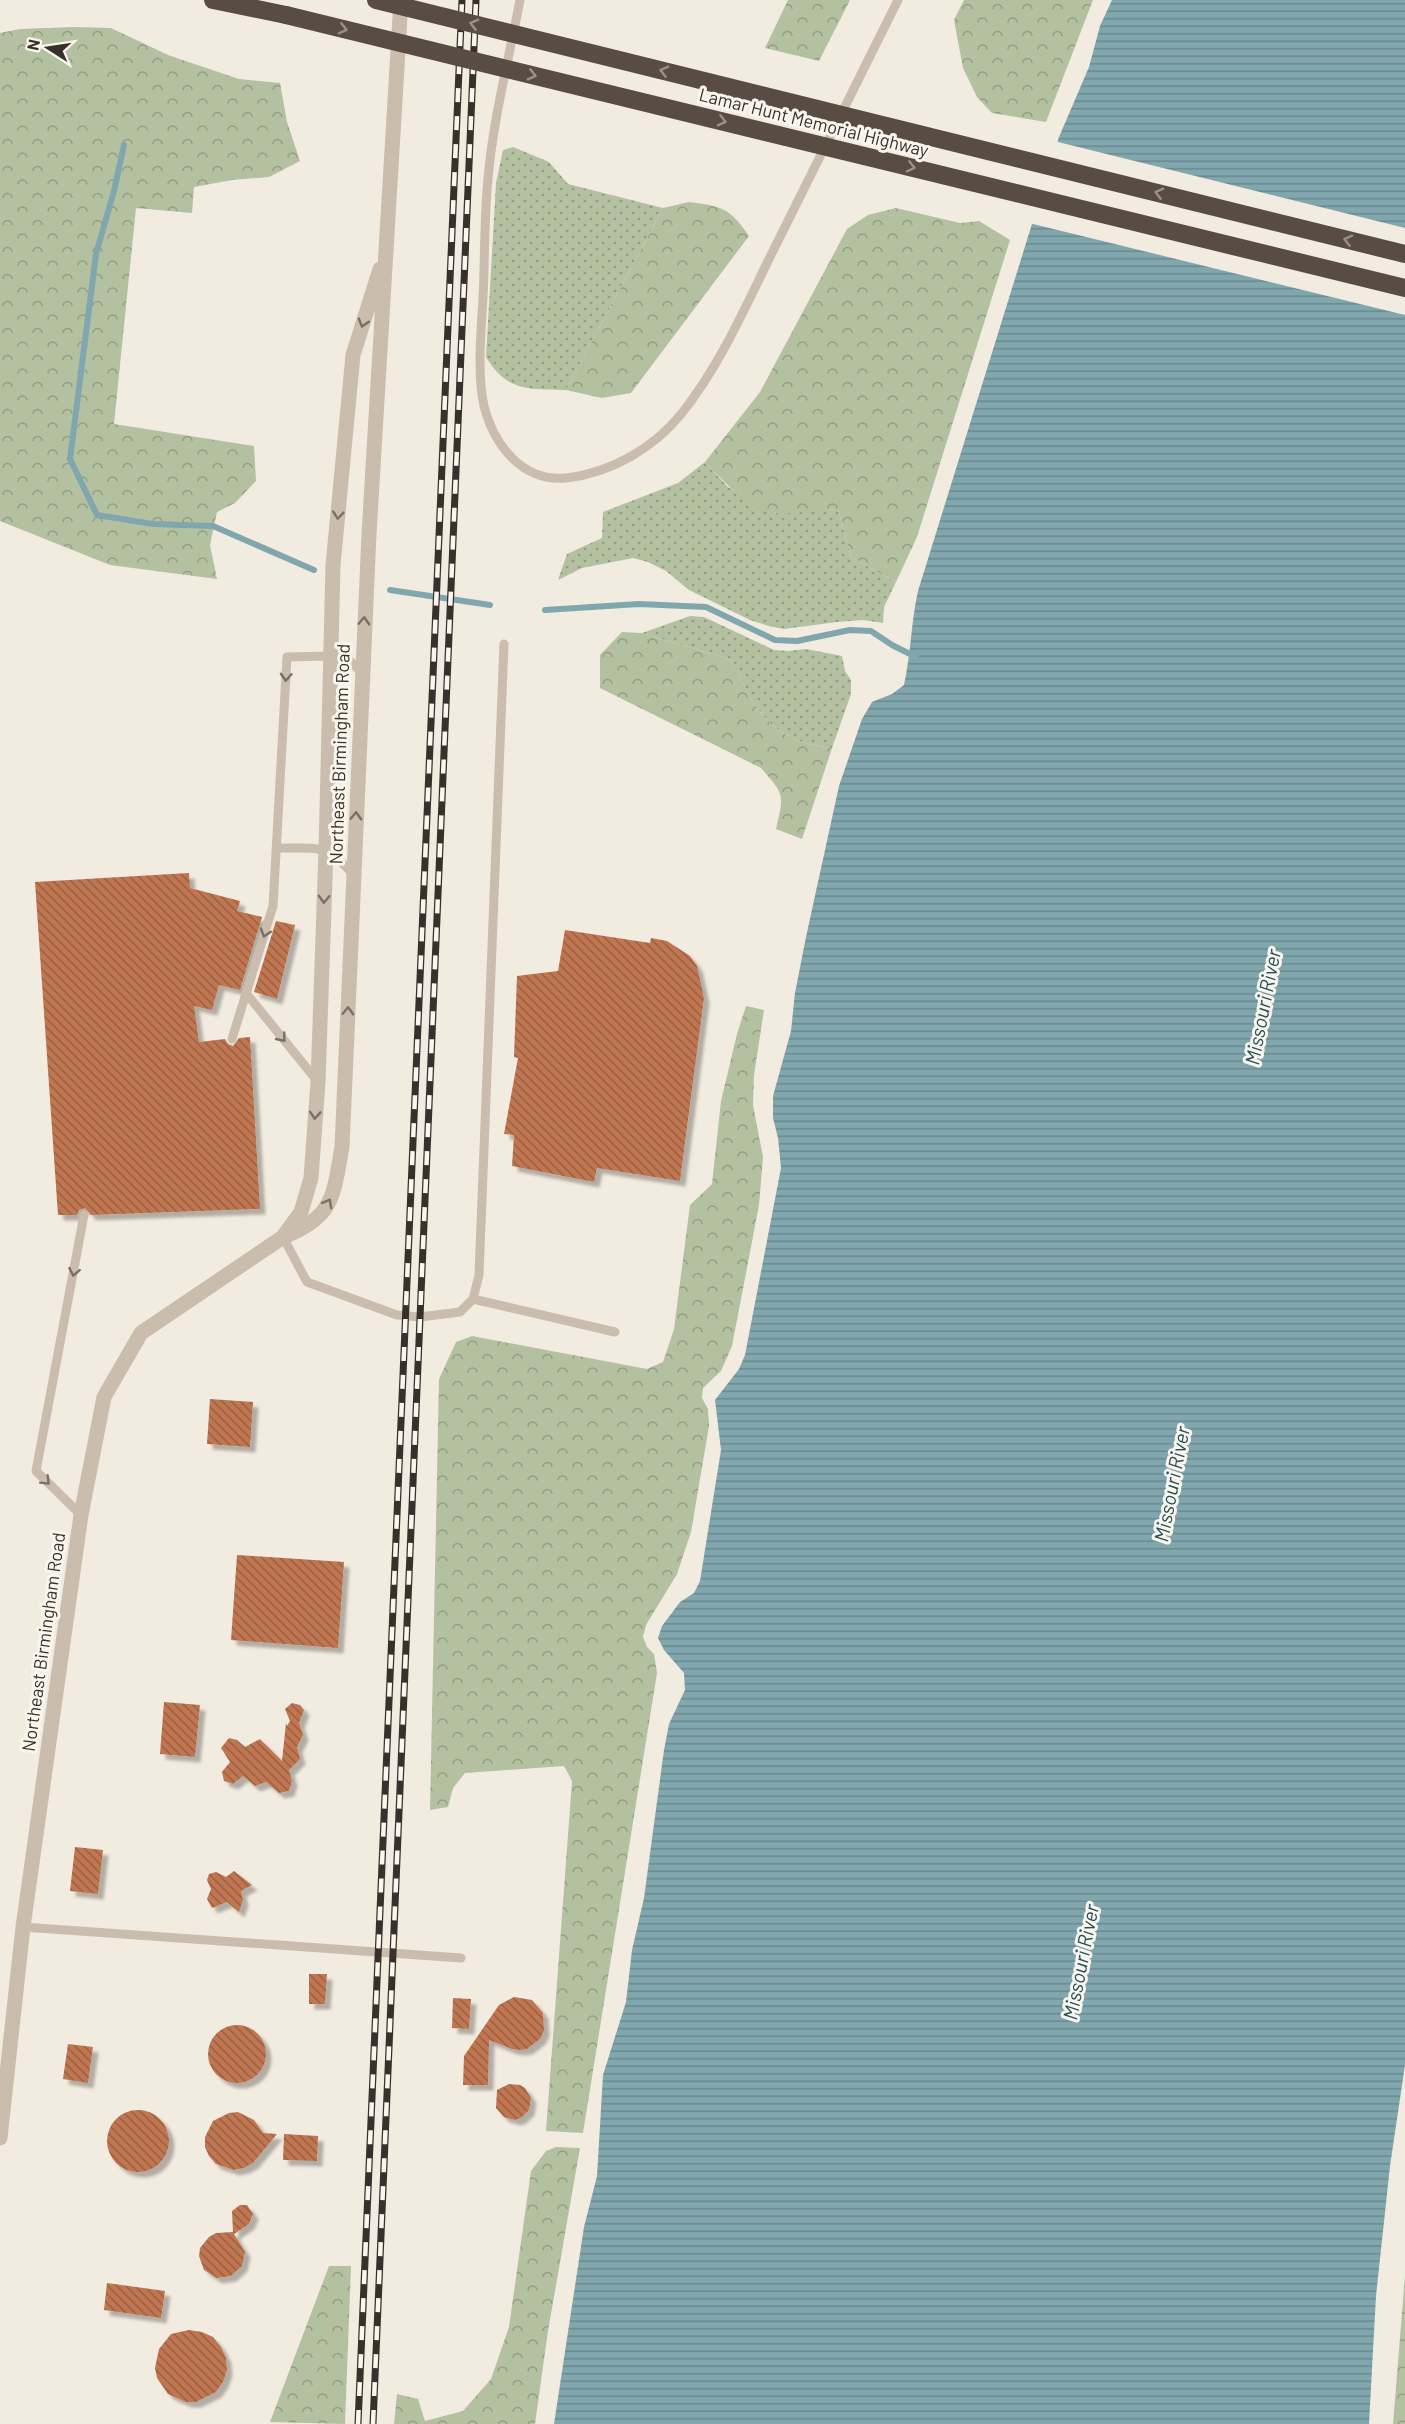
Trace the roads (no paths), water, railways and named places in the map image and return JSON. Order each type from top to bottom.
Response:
[{"type":"highway","name":"Lamar Hunt Memorial Highway","points":[[213,0],[286,15],[1405,288]]},
{"type":"highway","name":"Lamar Hunt Memorial Highway","points":[[376,0],[1405,254]]},
{"type":"street","name":"Northeast Birmingham Road","points":[[0,2138],[24,1927],[81,1515],[104,1396],[141,1333],[283,1237],[307,1227],[324,1212],[333,1193],[342,1147],[362,673],[401,0]]},
{"type":"street","name":"Northeast Birmingham Road","points":[[283,1237],[301,1212],[311,1178],[318,1082],[333,565],[353,355],[386,247]]},
{"type":"lane","points":[[520,0],[488,178],[480,356],[483,396],[484,406],[508,455],[521,468],[540,476],[562,478],[587,475],[620,464],[648,445],[681,415],[726,346],[898,0]]},
{"type":"lane","points":[[283,1237],[308,1282],[397,1315],[420,1317],[460,1312],[473,1299],[479,1275],[504,644]]},
{"type":"lane","points":[[232,1039],[273,906],[287,657],[332,656],[349,660],[362,673]]},
{"type":"lane","points":[[277,848],[326,850],[341,860],[354,876]]},
{"type":"lane","points":[[246,993],[318,1082]]},
{"type":"lane","points":[[81,1515],[36,1471],[84,1215]]},
{"type":"lane","points":[[473,1299],[615,1332]]},
{"type":"lane","points":[[24,1927],[461,1958]]},
{"type":"water","name":"Missouri River","points":[[1112,0],[1405,0],[1405,2065],[1390,2166],[1376,2296],[1369,2424],[554,2424],[584,2227],[597,2176],[603,2075],[626,2002],[632,1950],[644,1898],[669,1724],[685,1690],[684,1673],[664,1650],[658,1638],[662,1626],[680,1602],[694,1593],[700,1581],[721,1450],[715,1400],[739,1369],[745,1355],[781,1168],[773,1118],[773,1096],[791,1031],[795,993],[839,786],[862,719],[872,702],[892,694],[904,685],[918,591],[1059,137],[1089,67],[1100,26]]},
{"type":"waterway","points":[[124,145],[96,254],[70,459],[97,515],[153,524],[213,526],[314,570]]},
{"type":"waterway","points":[[390,590],[490,605]]},
{"type":"waterway","points":[[545,610],[639,604],[706,607],[775,640],[797,641],[850,630],[871,631],[916,657]]},
{"type":"railway","points":[[358,2424],[462,0]]},
{"type":"railway","points":[[373,2424],[476,0]]}]
